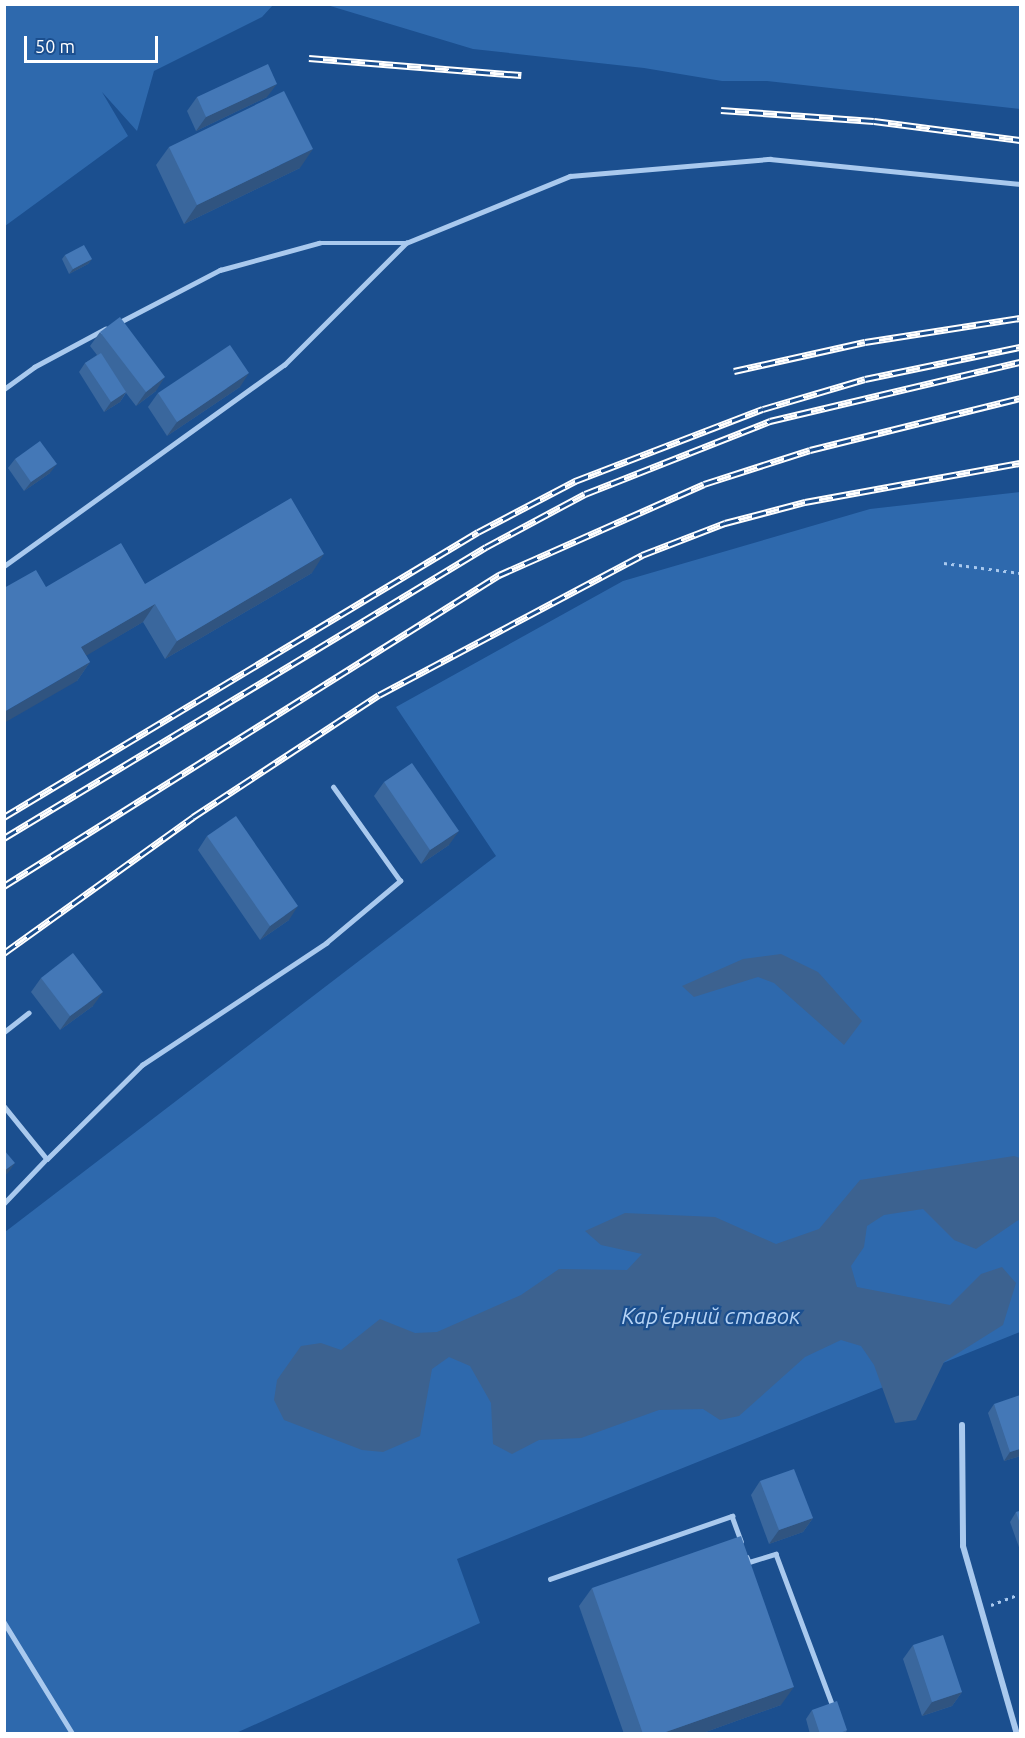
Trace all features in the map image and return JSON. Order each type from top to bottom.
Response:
[{"type":"street","points":[[962,1425],[963,1546],[1017,1734]]},
{"type":"lane","points":[[4,389],[34,367],[220,270],[319,243],[406,243],[570,176],[770,159],[1020,184]]},
{"type":"lane","points":[[4,566],[284,365],[406,243]]},
{"type":"lane","points":[[4,1204],[142,1065],[326,943],[400,881],[333,787]]},
{"type":"lane","points":[[4,1032],[28,1013]]},
{"type":"lane","points":[[4,1106],[47,1159]]},
{"type":"lane","points":[[550,1579],[732,1516],[749,1562],[776,1554],[836,1712]]},
{"type":"lane","points":[[4,1622],[73,1734]]},
{"type":"path","points":[[944,563],[1020,573]]},
{"type":"path","points":[[981,1609],[1020,1594]]},
{"type":"shaded area","points":[[5,4],[273,5],[262,17],[154,71],[137,131],[102,92],[128,136],[5,226]]},
{"type":"shaded area","points":[[327,5],[1020,5],[1020,109],[767,81],[722,81],[644,68],[473,49]]},
{"type":"shaded area","points":[[1020,492],[1020,1332],[457,1559],[480,1623],[236,1733],[5,1734],[5,1232],[496,856],[396,707],[623,581],[870,509]]},
{"type":"water","points":[[781,954],[818,972],[862,1021],[844,1045],[774,983],[758,977],[694,997],[682,986],[743,959]]},
{"type":"water","name":"Кар'єрний ставок","points":[[1014,1156],[1020,1158],[1020,1219],[976,1249],[954,1240],[923,1209],[884,1215],[867,1226],[864,1247],[851,1266],[857,1287],[950,1305],[981,1274],[1002,1267],[1016,1283],[1003,1325],[944,1362],[916,1420],[895,1423],[874,1365],[861,1346],[841,1340],[805,1357],[739,1416],[720,1420],[703,1409],[659,1410],[581,1438],[539,1440],[512,1454],[493,1444],[491,1403],[470,1366],[449,1357],[432,1369],[420,1436],[383,1452],[362,1450],[284,1420],[274,1400],[277,1380],[301,1346],[321,1343],[341,1350],[380,1319],[415,1333],[437,1332],[521,1295],[559,1269],[627,1270],[642,1254],[601,1245],[585,1231],[625,1213],[715,1217],[776,1244],[819,1229],[860,1180]]},
{"type":"building","points":[[268,64],[277,84],[206,117],[197,97]]},
{"type":"building","points":[[284,91],[313,149],[197,205],[169,147]]},
{"type":"building","points":[[84,245],[92,259],[73,269],[65,255]]},
{"type":"building","points":[[120,317],[165,377],[146,392],[100,332]]},
{"type":"building","points":[[230,345],[249,373],[177,422],[158,393]]},
{"type":"building","points":[[101,353],[126,392],[111,402],[85,363]]},
{"type":"building","points":[[40,441],[57,464],[31,482],[15,459]]},
{"type":"building","points":[[291,498],[324,554],[177,641],[155,604],[81,647],[90,662],[4,712],[4,588],[36,570],[46,587],[121,543],[145,584]]},
{"type":"building","points":[[412,763],[459,831],[430,850],[384,782]]},
{"type":"building","points":[[236,816],[298,906],[270,926],[207,836]]},
{"type":"building","points":[[73,953],[103,992],[70,1016],[41,978]]},
{"type":"building","points":[[4,1150],[15,1163],[4,1171]]},
{"type":"building","points":[[1020,1395],[1020,1449],[1010,1452],[994,1404]]},
{"type":"building","points":[[794,1469],[813,1518],[779,1530],[760,1481]]},
{"type":"building","points":[[1020,1511],[1020,1524],[1016,1512]]},
{"type":"building","points":[[741,1536],[794,1687],[660,1734],[643,1734],[592,1588]]},
{"type":"building","points":[[943,1635],[962,1692],[932,1702],[913,1645]]},
{"type":"building","points":[[837,1701],[847,1730],[838,1734],[820,1734],[812,1710]]},
{"type":"railway","points":[[309,58],[521,75]]},
{"type":"railway","points":[[721,110],[874,121],[1020,140]]},
{"type":"railway","points":[[734,371],[865,342],[1020,318]]},
{"type":"railway","points":[[4,817],[478,532],[575,481],[763,409],[865,379],[1020,347]]},
{"type":"railway","points":[[4,838],[486,547],[585,494],[770,421],[1020,362]]},
{"type":"railway","points":[[4,886],[499,575],[704,484],[810,450],[1020,398]]},
{"type":"railway","points":[[4,953],[193,817],[379,695],[642,555],[725,523],[805,502],[1020,463]]}]
